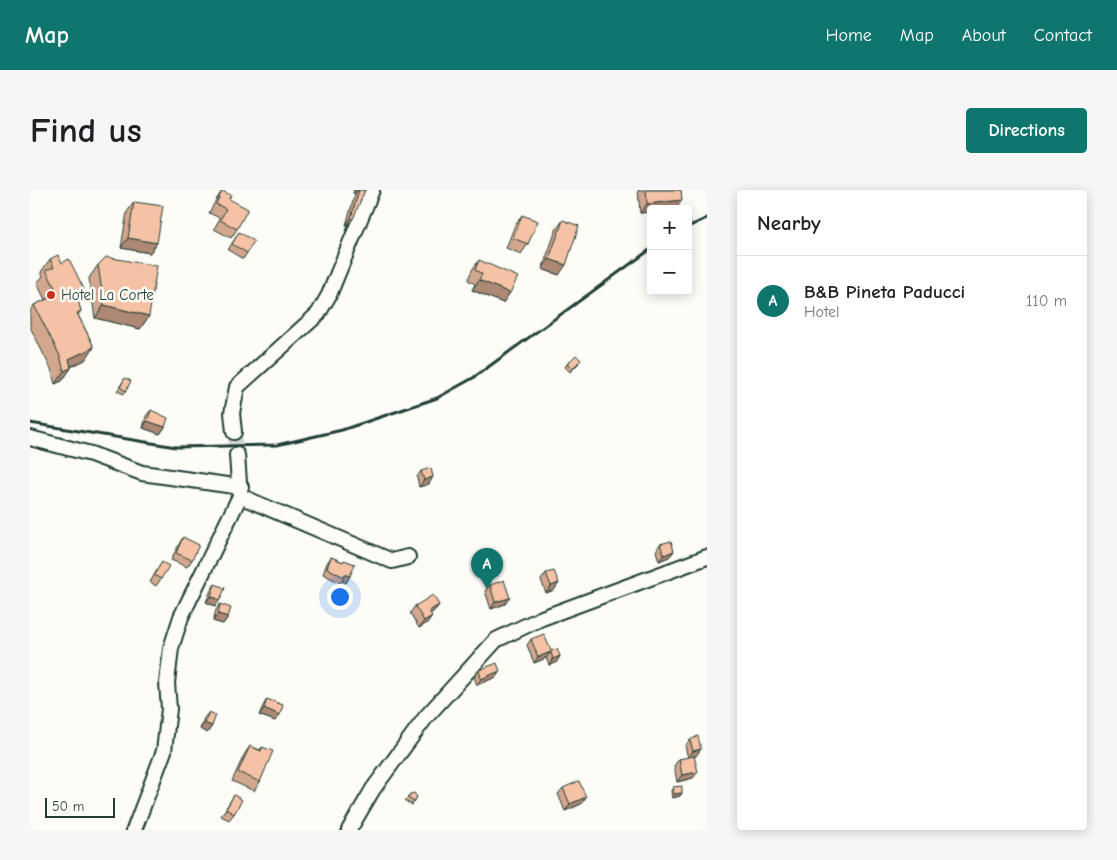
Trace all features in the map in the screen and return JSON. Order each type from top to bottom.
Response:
[{"type":"street","points":[[234,432],[232,413],[237,387],[318,314],[329,295],[372,190]]},
{"type":"street","points":[[30,438],[91,454],[142,473],[240,491],[392,561],[408,557]]},
{"type":"street","points":[[134,830],[164,751],[169,709],[167,682],[173,640],[181,618],[240,491],[237,455]]},
{"type":"street","points":[[349,830],[373,789],[426,716],[496,640],[542,618],[707,557]]},
{"type":"building","points":[[359,190],[365,190],[353,219],[351,218]]},
{"type":"building","points":[[646,190],[681,190],[682,200],[647,204]]},
{"type":"building","points":[[222,191],[231,195],[229,199],[248,209],[237,229],[220,220],[226,209],[216,204]]},
{"type":"building","points":[[134,202],[163,206],[157,243],[128,238]]},
{"type":"building","points":[[522,215],[538,221],[528,244],[513,238]]},
{"type":"building","points":[[563,220],[579,226],[566,265],[549,259]]},
{"type":"building","points":[[239,232],[254,241],[247,253],[232,244]]},
{"type":"building","points":[[58,255],[62,263],[69,259],[84,289],[76,293],[81,311],[77,313],[94,347],[69,359],[71,368],[64,371],[60,356],[34,305],[58,294],[46,270],[54,267],[50,259]]},
{"type":"building","points":[[106,257],[157,266],[149,316],[104,305],[98,265]]},
{"type":"building","points":[[479,260],[518,277],[510,293],[479,280],[482,274],[475,270]]},
{"type":"building","points":[[576,355],[581,360],[572,369],[567,364]]},
{"type":"building","points":[[125,378],[131,381],[126,391],[120,387]]},
{"type":"building","points":[[151,410],[168,418],[165,427],[147,421]]},
{"type":"building","points":[[431,468],[433,477],[424,480],[421,471]]},
{"type":"building","points":[[183,537],[199,545],[192,560],[176,553]]},
{"type":"building","points":[[671,541],[674,551],[664,555],[660,544]]},
{"type":"building","points":[[331,557],[355,564],[350,576],[345,574],[344,577],[327,568]]},
{"type":"building","points":[[162,562],[169,566],[161,579],[154,575]]},
{"type":"building","points":[[554,571],[559,583],[551,586],[546,573]]},
{"type":"building","points":[[504,580],[510,598],[495,602],[490,585]]},
{"type":"building","points":[[215,584],[225,588],[220,600],[211,596]]},
{"type":"building","points":[[433,595],[439,605],[429,611],[432,616],[424,621],[415,606]]},
{"type":"building","points":[[220,604],[231,608],[228,617],[218,614]]},
{"type":"building","points":[[544,634],[551,651],[557,649],[560,656],[553,659],[551,652],[538,657],[531,639]]},
{"type":"building","points":[[497,663],[500,671],[481,679],[479,670]]},
{"type":"building","points":[[267,699],[283,705],[280,715],[264,708]]},
{"type":"building","points":[[209,712],[216,715],[212,726],[204,723]]},
{"type":"building","points":[[698,736],[701,749],[693,751],[690,740]]},
{"type":"building","points":[[250,746],[261,751],[262,747],[273,751],[260,782],[238,772]]},
{"type":"building","points":[[694,756],[698,772],[682,775],[679,759]]},
{"type":"building","points":[[579,781],[586,797],[570,804],[563,788]]},
{"type":"building","points":[[682,786],[682,793],[674,794],[673,787]]},
{"type":"building","points":[[414,793],[417,797],[414,802],[408,798],[410,794]]},
{"type":"building","points":[[234,795],[242,800],[234,814],[226,809]]},
{"type":"tunnel","points":[[234,432],[237,455]]},
{"type":"railway","points":[[692,225],[707,218]]},
{"type":"railway","points":[[30,423],[176,447],[277,445],[342,430],[437,398],[473,378],[650,250]]},
{"type":"place","name":"Hotel La Corte","points":[[51,295]]},
{"type":"place","name":"B&B Pineta Paducci","points":[[487,589]]}]
